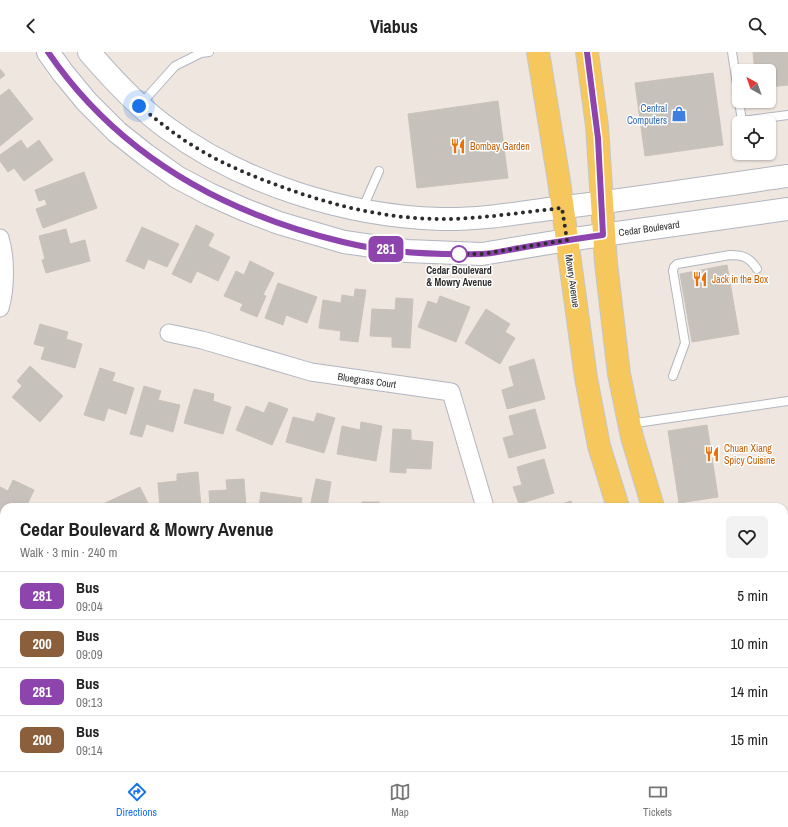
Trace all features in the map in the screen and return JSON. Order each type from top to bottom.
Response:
[{"type":"main road","name":"Cedar Boulevard","points":[[48,52],[62,73],[87,102],[117,132],[177,177],[209,194],[279,223],[344,242],[400,251],[440,254],[482,254],[567,240],[788,209]]},
{"type":"main road","points":[[89,52],[112,79],[139,106],[166,128],[195,147],[225,163],[291,191],[322,201],[361,210],[410,218],[474,218],[562,208],[788,176]]},
{"type":"main road","name":"Mowry Avenue","points":[[538,52],[592,413],[617,503]]},
{"type":"main road","points":[[587,52],[597,126],[603,235],[619,374],[629,424],[652,503]]},
{"type":"street","points":[[0,238],[4,249],[4,256],[3,296],[0,308]]},
{"type":"street","name":"Bluegrass Court","points":[[169,333],[202,340],[311,372],[451,392],[484,503]]},
{"type":"lane","points":[[139,106],[175,66],[200,53],[209,52]]},
{"type":"lane","points":[[732,52],[734,64]]},
{"type":"lane","points":[[741,108],[742,121],[788,115]]},
{"type":"lane","points":[[361,210],[378,171]]},
{"type":"lane","points":[[673,376],[685,343],[673,271],[674,267],[677,264],[737,255],[751,259],[757,269]]},
{"type":"lane","points":[[629,424],[788,401]]},
{"type":"building","points":[[753,52],[788,52],[788,85],[776,86],[776,64],[754,64]]},
{"type":"building","points":[[0,69],[5,75],[0,79]]},
{"type":"building","name":"Central Computers","points":[[713,73],[723,145],[645,156],[635,83]]},
{"type":"building","points":[[9,89],[33,119],[0,146],[0,96]]},
{"type":"building","name":"Bombay Garden","points":[[498,101],[508,178],[417,188],[408,114]]},
{"type":"building","points":[[21,140],[27,149],[39,140],[53,160],[24,181],[14,168],[8,172],[0,161],[0,155]]},
{"type":"building","points":[[84,172],[97,208],[43,228],[36,209],[47,205],[45,199],[39,201],[35,190]]},
{"type":"building","points":[[196,225],[214,234],[208,246],[230,257],[218,281],[197,271],[191,283],[172,274]]},
{"type":"building","points":[[142,227],[179,244],[167,267],[148,259],[144,269],[126,261]]},
{"type":"building","points":[[66,229],[70,244],[85,240],[90,261],[46,273],[42,260],[45,259],[39,236]]},
{"type":"building","points":[[250,261],[274,273],[263,295],[266,296],[257,317],[240,310],[243,304],[224,296],[236,271],[244,275]]},
{"type":"building","points":[[727,265],[739,334],[692,342],[680,274]]},
{"type":"building","points":[[278,283],[317,297],[307,323],[286,315],[283,325],[265,318]]},
{"type":"building","points":[[355,289],[366,290],[358,342],[340,340],[341,331],[319,328],[323,300],[341,303],[342,295],[354,297]]},
{"type":"building","points":[[440,296],[470,307],[456,342],[418,327],[428,301],[437,304]]},
{"type":"building","points":[[396,298],[413,299],[410,348],[392,347],[392,337],[370,336],[372,309],[395,310]]},
{"type":"building","points":[[486,309],[510,324],[505,332],[515,338],[500,364],[465,343]]},
{"type":"building","points":[[40,324],[68,332],[66,339],[82,344],[75,368],[41,359],[45,347],[34,344]]},
{"type":"building","points":[[534,359],[545,399],[507,409],[502,390],[514,386],[509,367]]},
{"type":"building","points":[[30,366],[63,396],[40,422],[12,397],[22,386],[17,381]]},
{"type":"building","points":[[100,368],[115,373],[112,381],[134,388],[126,414],[108,408],[104,421],[84,415]]},
{"type":"building","points":[[144,386],[161,391],[158,400],[180,405],[173,432],[146,424],[142,437],[130,434]]},
{"type":"building","points":[[194,389],[214,394],[213,401],[231,407],[223,434],[184,423]]},
{"type":"building","points":[[269,402],[288,409],[272,445],[236,430],[246,406],[264,413]]},
{"type":"building","points":[[535,409],[546,448],[509,458],[503,438],[514,435],[509,416]]},
{"type":"building","points":[[317,413],[335,418],[324,453],[286,442],[293,417],[314,422]]},
{"type":"building","points":[[361,422],[382,426],[376,461],[337,454],[342,426],[360,430]]},
{"type":"building","points":[[707,425],[718,497],[679,503],[668,431]]},
{"type":"building","points":[[393,429],[411,430],[411,440],[433,442],[431,469],[406,468],[406,473],[390,472]]},
{"type":"building","points":[[544,459],[554,493],[519,503],[513,487],[522,485],[517,467]]},
{"type":"building","points":[[198,472],[201,503],[160,503],[158,483],[177,481],[177,474]]},
{"type":"building","points":[[244,479],[246,503],[210,503],[209,491],[227,490],[226,480]]},
{"type":"building","points":[[316,479],[331,482],[328,503],[311,503]]},
{"type":"building","points":[[13,480],[34,490],[28,503],[0,503],[0,487],[8,491]]},
{"type":"building","points":[[140,487],[148,503],[105,503]]},
{"type":"building","points":[[261,492],[302,498],[301,503],[260,503]]},
{"type":"building","points":[[362,502],[379,502],[379,503]]},
{"type":"bus line","name":"281","points":[[48,52],[62,73],[87,102],[117,132],[177,177],[209,194],[279,223],[312,234],[374,248],[440,254],[482,254],[603,235],[597,126],[587,52]]},
{"type":"place","name":"Central Computers","points":[[679,114]]},
{"type":"place","name":"Bombay Garden","points":[[458,146]]},
{"type":"place","name":"Cedar Boulevard & Mowry Avenue","points":[[459,254]]},
{"type":"place","name":"Jack in the Box","points":[[700,279]]},
{"type":"place","name":"Chuan Xiang Spicy Cuisine","points":[[712,454]]},
{"type":"route","points":[[139,106],[166,128],[195,147],[225,163],[291,191],[352,209],[410,218],[441,219],[474,218],[562,208],[567,240],[482,254],[459,254]]}]
